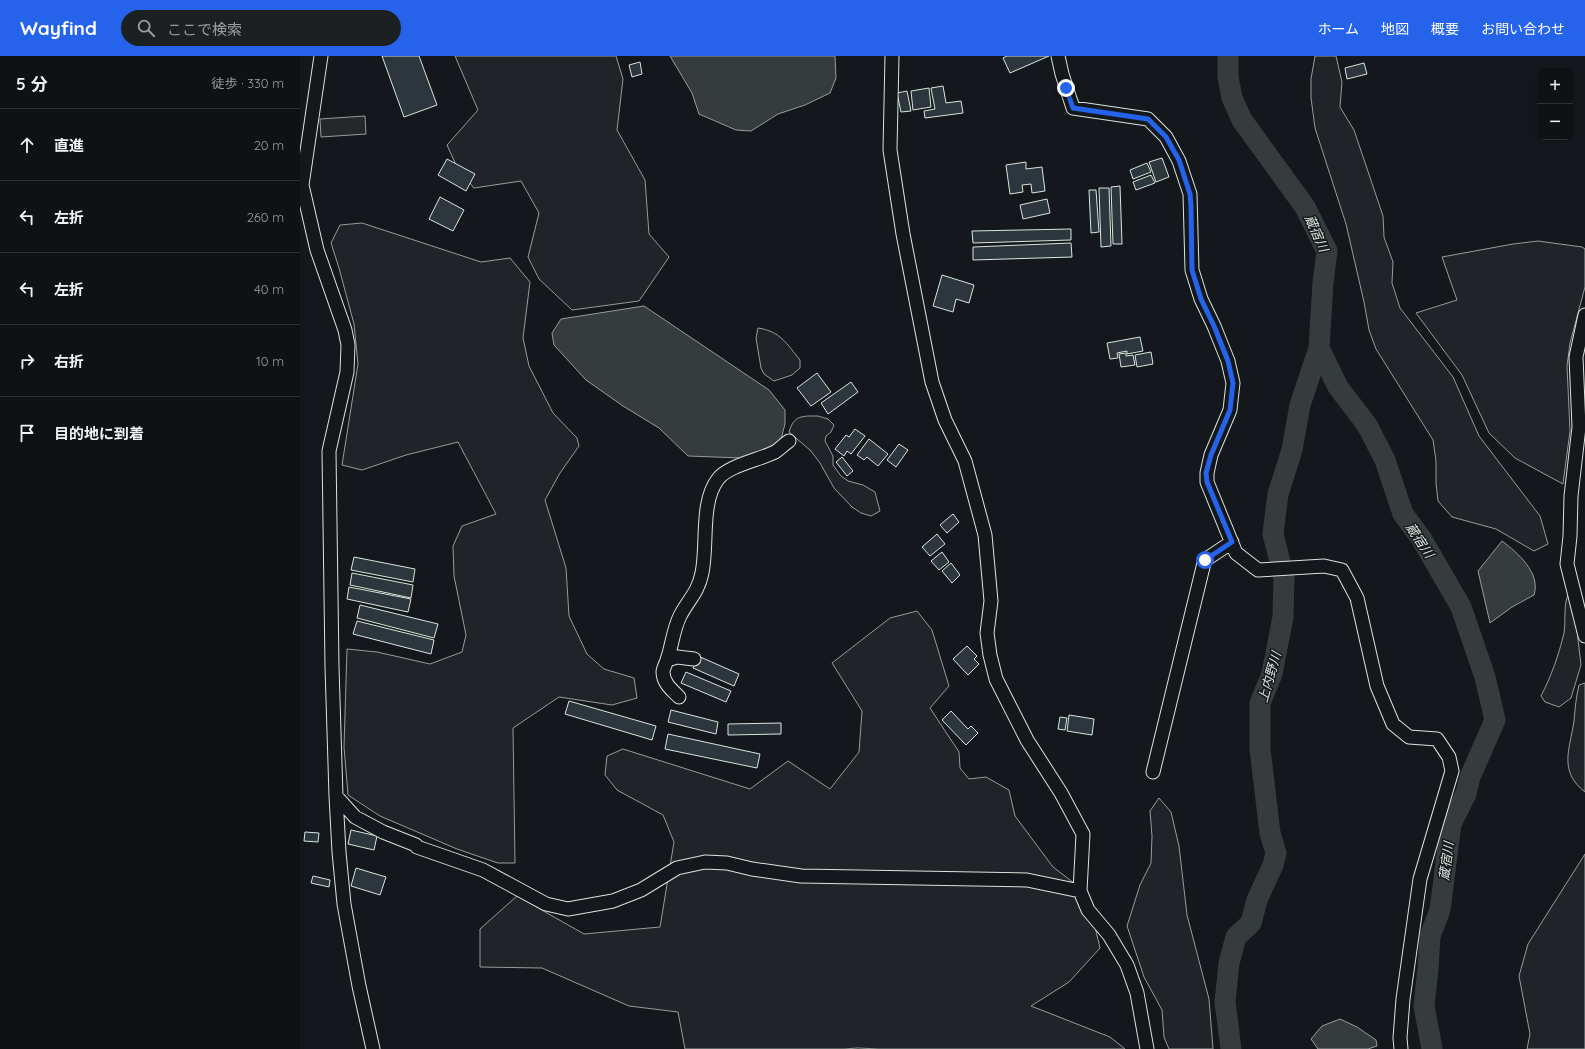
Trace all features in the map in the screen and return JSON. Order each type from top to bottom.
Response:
[{"type":"street","points":[[321,56],[302,185],[317,250],[345,330],[348,345],[347,372],[329,451],[332,667],[336,796],[344,904],[359,986],[374,1049]]},
{"type":"street","points":[[892,56],[890,150],[902,234],[932,382],[945,420],[964,461],[985,535],[991,601],[987,633],[990,655],[996,679],[1027,740],[1061,793],[1083,834],[1080,891],[1088,910],[1109,935],[1127,965],[1137,993],[1147,1049]]},
{"type":"street","points":[[1058,56],[1073,108],[1148,119],[1166,137],[1179,160],[1190,194],[1192,270],[1201,299],[1228,361],[1233,383],[1230,410],[1211,455],[1206,473],[1207,482],[1236,553],[1258,570],[1324,566],[1342,570],[1357,598],[1377,686],[1393,724],[1409,737],[1437,739],[1449,757],[1452,771],[1420,879],[1403,999],[1400,1038],[1402,1049]]},
{"type":"street","points":[[1585,315],[1576,357],[1579,427],[1571,496],[1570,536],[1567,564],[1585,636]]},
{"type":"street","points":[[679,697],[669,687],[665,680],[663,671],[674,630],[680,616],[696,592],[702,574],[705,554],[707,509],[710,492],[716,480],[723,472],[776,451],[789,441]]},
{"type":"street","points":[[1153,772],[1205,560],[1232,542]]},
{"type":"street","points":[[667,660],[676,658],[694,659]]},
{"type":"street","points":[[336,796],[355,818],[383,832],[416,845],[417,847],[483,870],[546,904],[568,909],[612,901],[641,890],[677,868],[705,862],[727,863],[752,869],[801,876],[1027,880],[1080,891]]},
{"type":"shaded area","points":[[455,56],[616,56],[623,79],[617,130],[645,180],[649,234],[669,257],[639,301],[572,310],[539,279],[528,257],[539,213],[521,181],[474,188],[457,167],[447,145],[478,110]]},
{"type":"shaded area","points":[[670,56],[835,56],[836,78],[830,93],[805,105],[778,114],[751,131],[736,130],[699,114],[692,93]]},
{"type":"shaded area","points":[[1315,56],[1336,56],[1342,82],[1340,107],[1354,130],[1383,216],[1384,237],[1393,262],[1392,283],[1400,308],[1453,377],[1479,436],[1540,516],[1548,544],[1534,551],[1496,529],[1452,517],[1438,501],[1436,461],[1433,440],[1376,349],[1369,330],[1346,224],[1315,128],[1311,98],[1311,79]]},
{"type":"shaded area","points":[[365,116],[366,134],[321,137],[320,119]]},
{"type":"shaded area","points":[[362,223],[481,262],[510,258],[530,282],[523,338],[529,366],[553,413],[577,438],[579,446],[560,473],[545,500],[566,568],[569,616],[587,654],[604,669],[634,678],[637,698],[612,705],[559,697],[513,728],[515,863],[498,863],[457,849],[380,816],[348,795],[344,747],[347,649],[377,652],[430,664],[462,652],[466,635],[454,576],[453,546],[462,526],[496,514],[458,442],[406,455],[362,470],[342,465],[358,364],[354,324],[331,243],[340,225]]},
{"type":"shaded area","points":[[1538,241],[1582,247],[1585,249],[1585,287],[1570,343],[1567,366],[1570,431],[1563,484],[1515,458],[1489,433],[1462,375],[1416,313],[1457,300],[1442,257]]},
{"type":"shaded area","points":[[644,306],[769,390],[785,410],[785,424],[780,443],[742,458],[688,456],[659,428],[623,406],[586,380],[554,345],[552,333],[561,319]]},
{"type":"shaded area","points":[[758,328],[778,335],[800,360],[800,368],[792,375],[774,381],[764,374],[761,368],[756,338]]},
{"type":"shaded area","points":[[807,416],[818,416],[828,419],[834,425],[831,432],[826,436],[825,441],[833,456],[833,465],[841,476],[848,481],[863,485],[875,492],[880,511],[871,516],[861,513],[852,507],[834,488],[820,463],[811,451],[789,432],[793,422],[796,419]]},
{"type":"shaded area","points":[[1502,541],[1515,551],[1527,564],[1534,579],[1534,595],[1512,607],[1490,623],[1478,571]]},
{"type":"shaded area","points":[[1569,593],[1576,622],[1581,665],[1571,698],[1559,707],[1545,702],[1541,696],[1545,689],[1562,641],[1565,628],[1566,602]]},
{"type":"shaded area","points":[[917,611],[932,630],[949,686],[930,708],[959,752],[960,768],[969,779],[986,777],[1009,790],[1015,816],[1053,867],[1087,893],[1100,948],[1069,982],[1031,1006],[1110,1037],[1125,1049],[685,1049],[678,1012],[629,1006],[542,968],[480,967],[480,929],[517,896],[584,934],[660,927],[674,842],[663,815],[617,790],[605,775],[607,756],[623,749],[750,789],[788,761],[830,789],[859,752],[862,711],[832,663],[890,618]]},
{"type":"shaded area","points":[[1585,683],[1585,792],[1571,776],[1568,759],[1579,685]]},
{"type":"shaded area","points":[[1159,798],[1171,812],[1179,846],[1187,915],[1209,999],[1213,1049],[1169,1049],[1164,1037],[1162,1010],[1144,977],[1127,926],[1140,885],[1151,863],[1152,836],[1150,811]]},
{"type":"shaded area","points":[[1585,854],[1585,1049],[1527,1049],[1530,1034],[1519,976],[1528,944]]},
{"type":"shaded area","points":[[1340,1019],[1357,1027],[1376,1040],[1377,1046],[1368,1049],[1318,1049],[1311,1039],[1322,1026]]},
{"type":"building","points":[[382,56],[419,56],[437,105],[404,117]]},
{"type":"building","points":[[1007,56],[1049,56],[1010,73],[1003,58]]},
{"type":"building","points":[[640,62],[642,74],[632,77],[629,65]]},
{"type":"building","points":[[1364,63],[1367,74],[1347,79],[1345,68]]},
{"type":"building","points":[[943,86],[946,103],[961,101],[963,113],[925,118],[924,111],[935,109],[931,88]]},
{"type":"building","points":[[929,88],[931,107],[913,110],[911,91]]},
{"type":"building","points":[[907,91],[911,111],[901,112],[897,93]]},
{"type":"building","points":[[1162,158],[1169,177],[1156,182],[1149,162]]},
{"type":"building","points":[[447,159],[475,174],[466,191],[438,175]]},
{"type":"building","points":[[1026,162],[1026,169],[1042,167],[1045,191],[1032,193],[1031,184],[1022,185],[1023,192],[1010,194],[1006,165]]},
{"type":"building","points":[[1147,163],[1151,172],[1133,179],[1130,170]]},
{"type":"building","points":[[1151,175],[1155,183],[1136,190],[1133,182]]},
{"type":"building","points":[[1120,186],[1122,244],[1113,244],[1111,187]]},
{"type":"building","points":[[1099,188],[1109,188],[1111,246],[1101,247]]},
{"type":"building","points":[[1089,190],[1096,190],[1099,232],[1091,233]]},
{"type":"building","points":[[440,197],[464,210],[453,231],[429,219]]},
{"type":"building","points":[[1047,199],[1050,213],[1023,219],[1020,205]]},
{"type":"building","points":[[1071,229],[1071,240],[973,243],[972,231]]},
{"type":"building","points":[[1071,243],[1072,257],[973,260],[973,247]]},
{"type":"building","points":[[942,275],[974,285],[969,303],[956,299],[953,312],[933,306]]},
{"type":"building","points":[[1140,337],[1143,351],[1127,354],[1127,351],[1117,353],[1118,358],[1110,359],[1107,343]]},
{"type":"building","points":[[1151,352],[1153,364],[1137,367],[1135,355]]},
{"type":"building","points":[[1126,353],[1126,356],[1133,355],[1135,365],[1121,367],[1119,354]]},
{"type":"building","points":[[817,373],[831,392],[811,406],[797,388]]},
{"type":"building","points":[[851,382],[858,392],[828,414],[821,403]]},
{"type":"building","points":[[855,429],[865,436],[851,454],[847,451],[844,456],[835,449],[846,435],[849,437]]},
{"type":"building","points":[[869,439],[888,454],[878,466],[867,457],[864,460],[857,455]]},
{"type":"building","points":[[899,444],[908,450],[896,467],[887,460]]},
{"type":"building","points":[[842,457],[853,471],[847,476],[836,462]]},
{"type":"building","points":[[953,514],[959,522],[947,533],[940,525]]},
{"type":"building","points":[[937,534],[945,544],[930,556],[922,547]]},
{"type":"building","points":[[942,552],[949,562],[939,570],[931,561]]},
{"type":"building","points":[[354,557],[415,569],[413,582],[351,570]]},
{"type":"building","points":[[951,563],[960,575],[952,583],[942,571]]},
{"type":"building","points":[[352,573],[413,585],[411,598],[350,585]]},
{"type":"building","points":[[349,587],[411,599],[408,612],[347,599]]},
{"type":"building","points":[[360,605],[438,624],[434,638],[357,618]]},
{"type":"building","points":[[357,621],[434,640],[431,654],[353,634]]},
{"type":"building","points":[[967,646],[977,656],[974,659],[979,664],[968,675],[953,659]]},
{"type":"building","points":[[698,656],[739,674],[734,686],[693,668]]},
{"type":"building","points":[[686,672],[731,691],[726,702],[681,683]]},
{"type":"building","points":[[569,701],[656,726],[652,740],[565,714]]},
{"type":"building","points":[[671,710],[718,722],[716,734],[668,722]]},
{"type":"building","points":[[951,711],[968,729],[971,726],[978,733],[966,745],[942,720]]},
{"type":"building","points":[[1069,715],[1094,719],[1092,735],[1067,731]]},
{"type":"building","points":[[1060,717],[1067,718],[1065,730],[1058,729]]},
{"type":"building","points":[[781,723],[781,734],[728,735],[728,724]]},
{"type":"building","points":[[668,734],[760,754],[757,768],[665,749]]},
{"type":"building","points":[[351,830],[377,836],[374,850],[348,844]]},
{"type":"building","points":[[305,832],[319,833],[318,842],[304,841]]},
{"type":"building","points":[[356,868],[386,877],[380,895],[351,886]]},
{"type":"building","points":[[313,876],[330,880],[329,887],[311,883]]},
{"type":"waterway","name":"蔵宿川","points":[[1228,56],[1228,77],[1232,98],[1242,120],[1305,207],[1327,251],[1323,283],[1319,348],[1338,387],[1367,425],[1385,460],[1403,514],[1421,538],[1461,607],[1485,677],[1495,720],[1470,777],[1466,794],[1451,824],[1440,910],[1430,936],[1424,1006],[1432,1049]]},
{"type":"waterway","name":"上内野川","points":[[1231,1049],[1225,1002],[1229,963],[1236,937],[1251,923],[1257,900],[1273,865],[1276,853],[1270,833],[1260,749],[1260,703],[1272,674],[1283,617],[1284,578],[1273,534],[1278,494],[1292,450],[1300,405],[1319,348]]},
{"type":"route","points":[[1066,88],[1073,108],[1148,119],[1166,137],[1179,160],[1190,194],[1192,270],[1201,299],[1228,361],[1233,383],[1230,410],[1220,437],[1211,455],[1206,473],[1207,482],[1232,542],[1205,560]]}]
